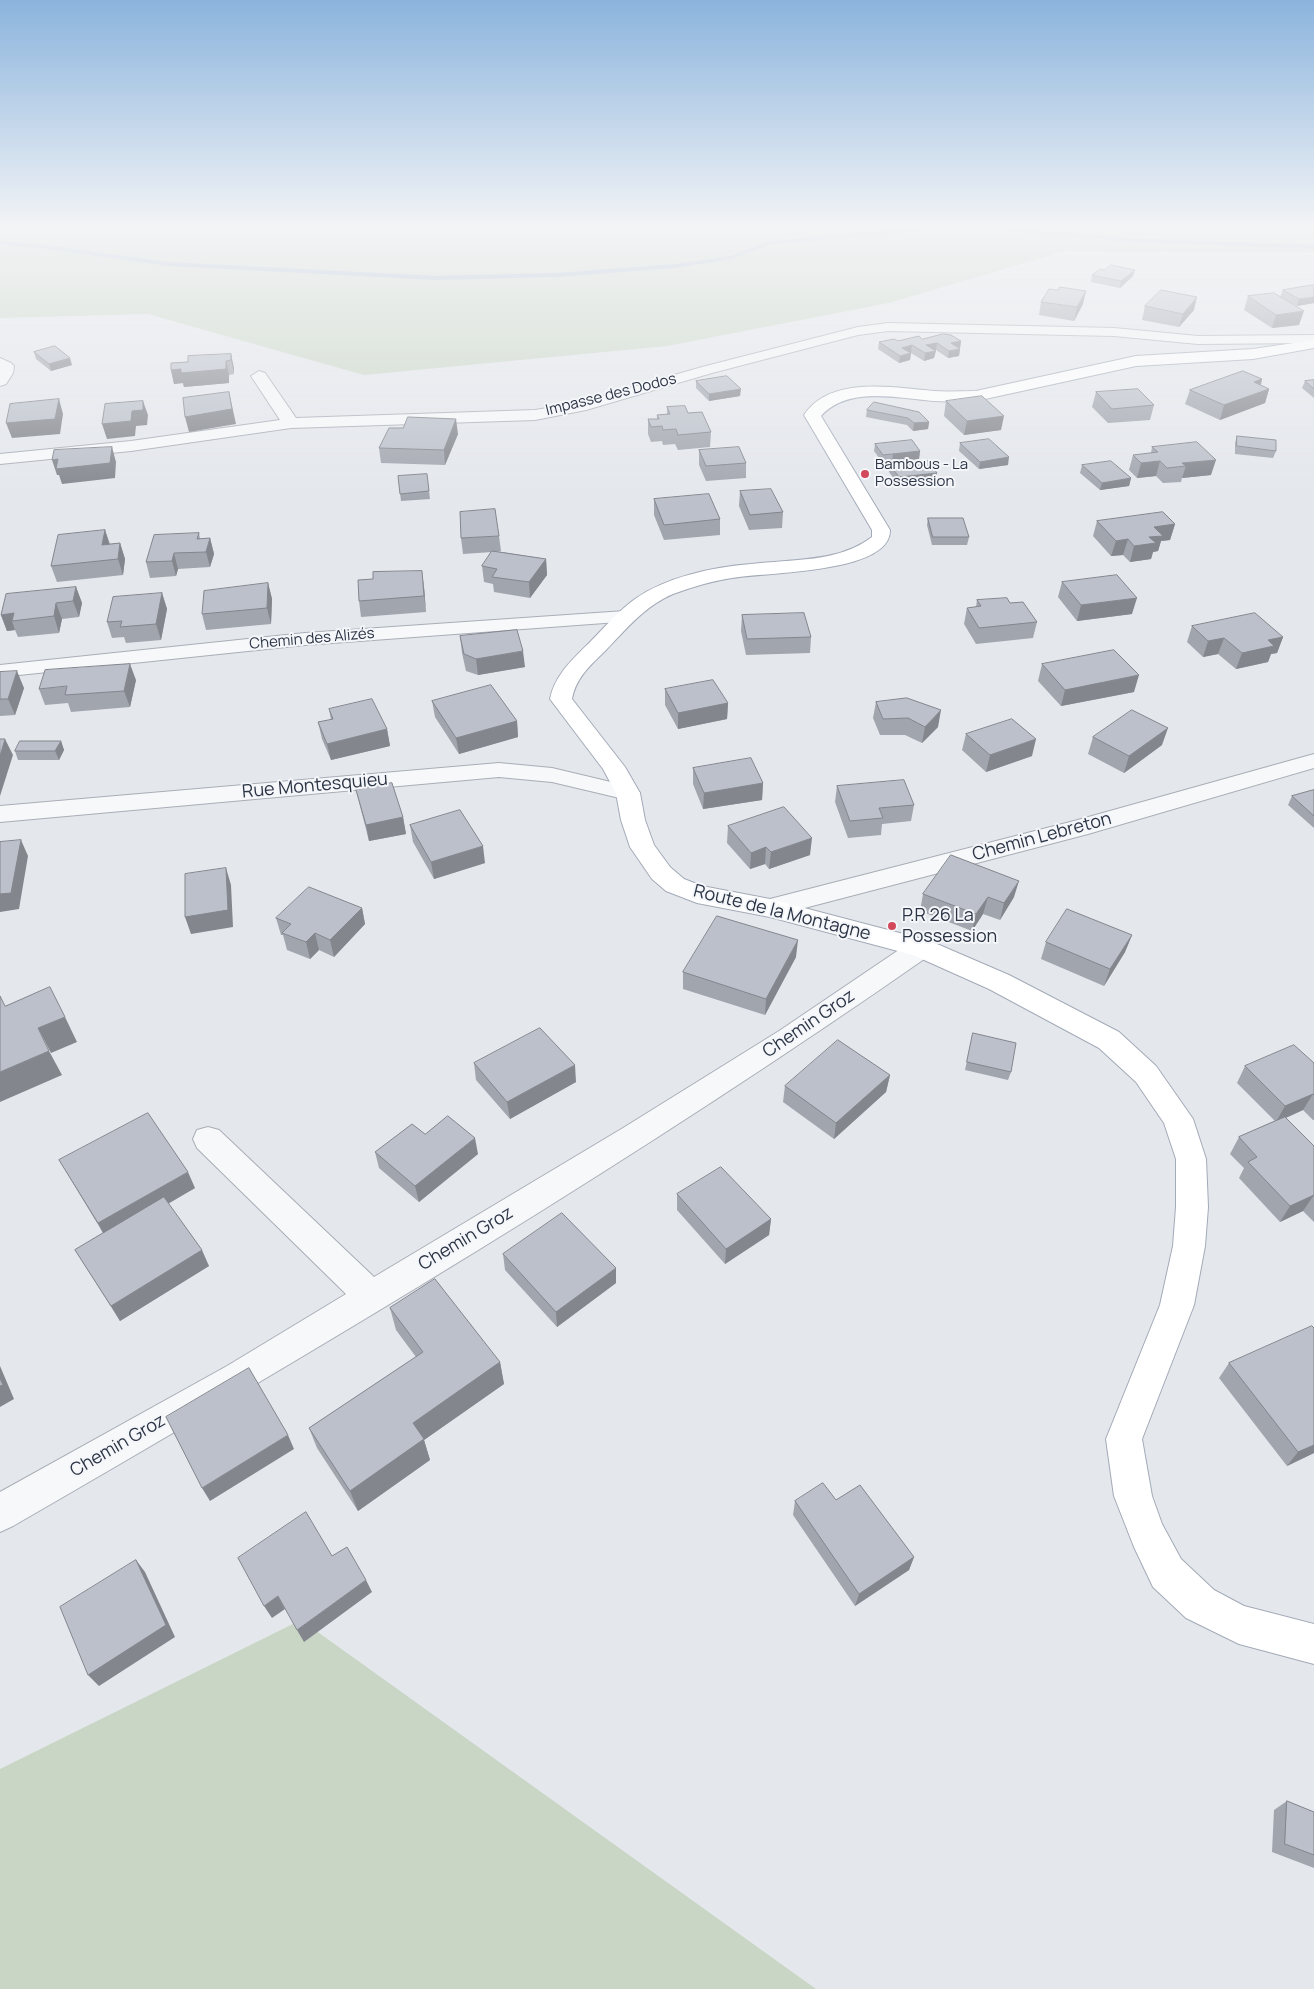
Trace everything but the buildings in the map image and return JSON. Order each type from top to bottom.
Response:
[{"type":"main road","name":"Route de la Montagne","points":[[1314,344],[1235,355],[1136,361],[976,396],[949,397],[861,392],[823,402],[812,415],[881,530],[881,539],[874,547],[848,558],[732,572],[658,593],[637,606],[575,669],[562,687],[561,700],[600,747],[628,792],[633,820],[642,847],[661,872],[675,885],[697,894],[770,908],[921,948],[999,982],[1109,1040],[1146,1074],[1178,1119],[1191,1159],[1192,1206],[1189,1246],[1177,1305],[1124,1440],[1133,1496],[1147,1534],[1167,1573],[1200,1604],[1239,1624],[1314,1644]]},
{"type":"street","name":"Impasse des Dodos","points":[[0,460],[131,446],[291,423],[535,414],[580,406],[707,370],[858,331],[888,327],[1114,332],[1198,340],[1314,339]]},
{"type":"street","points":[[0,363],[6,366],[5,373],[0,381]]},
{"type":"street","points":[[259,376],[291,423]]},
{"type":"street","name":"Chemin des Alizés","points":[[0,671],[305,639],[625,617]]},
{"type":"street","name":"Chemin Lebreton","points":[[770,908],[1070,830],[1314,761]]},
{"type":"street","name":"Rue Montesquieu","points":[[0,814],[499,770],[552,775],[628,792]]},
{"type":"street","name":"Chemin Groz","points":[[0,1513],[239,1376],[371,1296],[789,1039],[921,948]]},
{"type":"street","points":[[208,1139],[371,1296]]},
{"type":"green space","points":[[162,318],[812,318],[667,346],[364,375]]},
{"type":"green space","points":[[301,1620],[816,1989],[0,1989],[0,1769]]},
{"type":"place","name":"Bambous - La Possession","points":[[865,474]]},
{"type":"place","name":"P.R 26 La Possession","points":[[892,926]]}]
